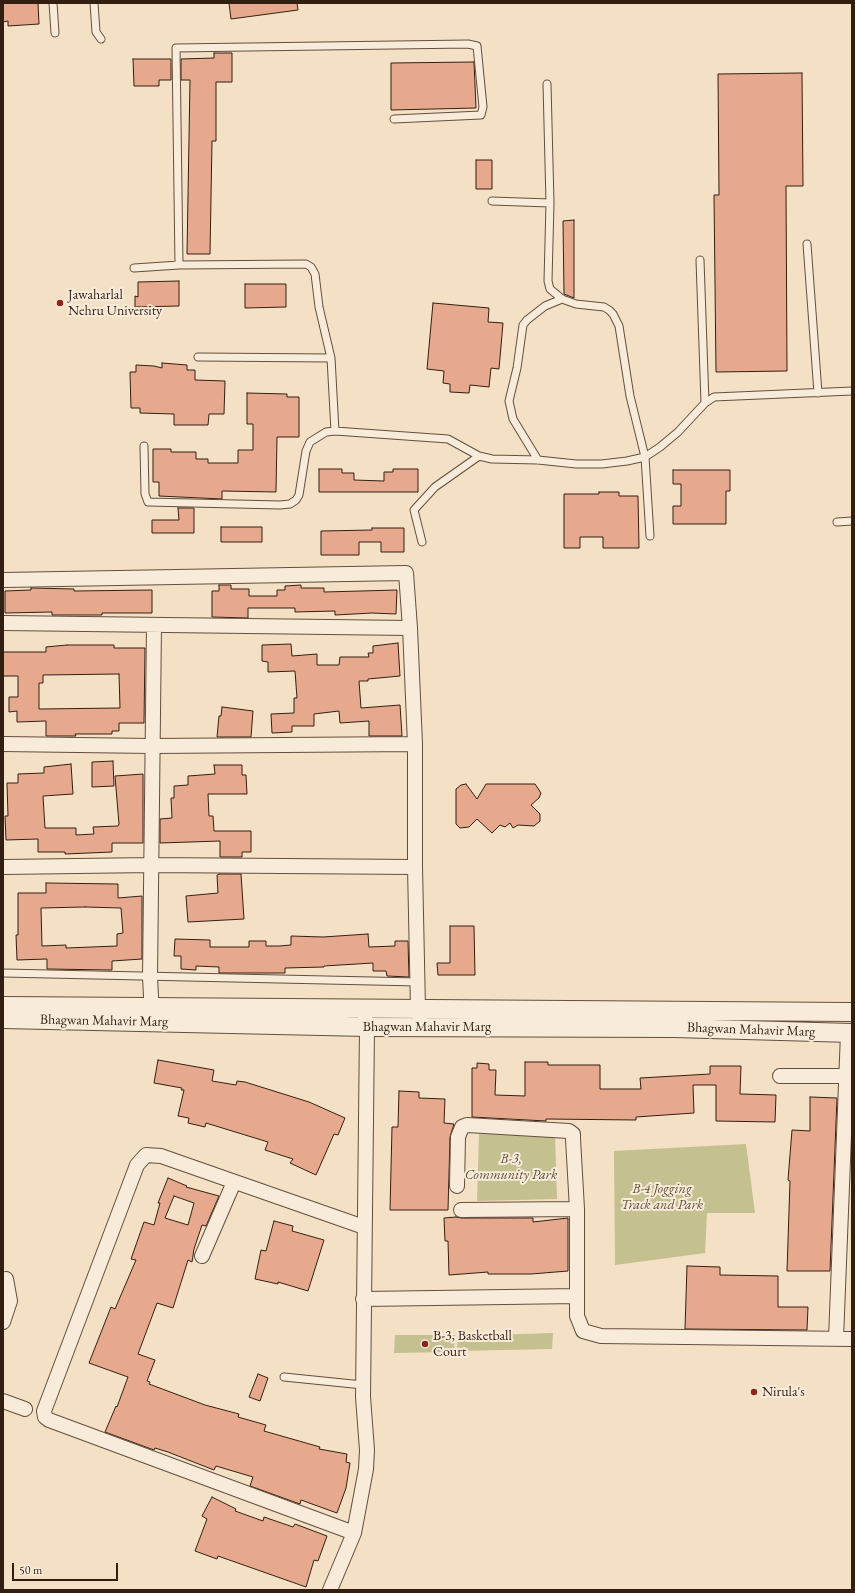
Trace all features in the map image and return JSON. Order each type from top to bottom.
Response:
[{"type":"street","points":[[3,580],[406,573],[416,744],[415,867],[418,1009],[422,1027]]},
{"type":"street","points":[[3,623],[410,628]]},
{"type":"street","points":[[152,1014],[150,977],[154,625]]},
{"type":"street","points":[[3,744],[152,746],[416,744]]},
{"type":"street","points":[[3,867],[151,865],[415,867]]},
{"type":"street","name":"Bhagwan Mahavir Marg","points":[[3,1006],[152,1014],[366,1018],[422,1027],[673,1020],[767,1012],[852,1012]]},
{"type":"street","name":"Bhagwan Mahavir Marg","points":[[366,1018],[418,1009],[673,1020],[770,1031],[850,1033]]},
{"type":"street","points":[[767,1012],[770,1031]]},
{"type":"street","name":"Bhagwan Mahavir Marg","points":[[3,1019],[152,1014]]},
{"type":"street","points":[[330,1590],[354,1533],[366,1463],[363,1385],[363,1299],[366,1018]]},
{"type":"street","points":[[836,1339],[850,1033]]},
{"type":"street","points":[[780,1076],[849,1076]]},
{"type":"street","points":[[457,1186],[458,1137],[462,1127],[467,1125],[566,1130],[573,1134],[577,1208],[576,1296],[579,1324],[583,1331],[591,1334],[852,1339]]},
{"type":"street","points":[[354,1533],[49,1420],[44,1414],[131,1180],[141,1160],[146,1155],[161,1156],[364,1227]]},
{"type":"street","points":[[202,1256],[234,1182]]},
{"type":"street","points":[[461,1210],[577,1208]]},
{"type":"street","points":[[3,1322],[10,1301],[6,1279]]},
{"type":"street","points":[[363,1299],[576,1296]]},
{"type":"street","points":[[3,1401],[25,1409]]},
{"type":"lane","points":[[53,3],[55,33]]},
{"type":"lane","points":[[94,3],[96,32],[101,39]]},
{"type":"lane","points":[[179,265],[176,48],[468,44],[477,46],[484,107],[481,115],[394,119]]},
{"type":"lane","points":[[547,84],[550,203],[548,281],[550,289],[562,299],[576,304],[604,307],[613,314],[617,320],[630,396],[645,457],[650,536]]},
{"type":"lane","points":[[492,201],[550,203]]},
{"type":"lane","points":[[807,244],[818,393]]},
{"type":"lane","points":[[700,260],[705,403]]},
{"type":"lane","points":[[134,268],[179,265],[297,263],[311,267],[315,274],[319,307],[331,358],[336,431]]},
{"type":"lane","points":[[538,460],[513,419],[509,401],[517,368],[522,326],[526,320],[545,306],[562,299]]},
{"type":"lane","points":[[198,357],[331,358]]},
{"type":"lane","points":[[144,446],[145,494],[148,502],[280,505],[290,504],[296,500],[299,495],[306,451],[310,442],[326,432],[336,431],[438,437],[455,442],[479,456],[507,460],[538,460],[576,464],[602,464],[645,457],[678,432],[705,403],[714,397],[852,391]]},
{"type":"lane","points":[[422,542],[414,510],[435,488],[479,456]]},
{"type":"lane","points":[[837,522],[852,521]]},
{"type":"lane","points":[[3,973],[418,982]]},
{"type":"lane","points":[[284,1377],[363,1385]]},
{"type":"green space","name":"B-3, Community Park","points":[[479,1134],[555,1135],[557,1199],[477,1201]]},
{"type":"green space","name":"B-4 Jogging Track and Park","points":[[746,1144],[755,1213],[707,1213],[705,1253],[615,1265],[614,1151]]},
{"type":"green space","points":[[553,1333],[552,1349],[457,1351],[458,1336]]},
{"type":"green space","name":"B-3, Basketball Court","points":[[395,1335],[455,1335],[454,1352],[394,1353]]},
{"type":"building","points":[[3,3],[38,3],[39,24],[8,26],[8,21],[3,22]]},
{"type":"building","points":[[229,3],[297,3],[298,10],[231,19]]},
{"type":"building","points":[[214,53],[232,53],[232,82],[216,82],[216,141],[212,141],[210,254],[187,254],[190,80],[181,80],[181,59],[214,58]]},
{"type":"building","points":[[133,59],[171,59],[171,80],[159,80],[159,86],[134,86]]},
{"type":"building","points":[[474,62],[476,108],[391,110],[391,63]]},
{"type":"building","points":[[802,73],[803,186],[786,186],[787,371],[716,372],[714,195],[719,195],[718,74]]},
{"type":"building","points":[[476,160],[492,160],[492,189],[476,189]]},
{"type":"building","points":[[574,220],[574,298],[564,294],[563,221]]},
{"type":"building","points":[[179,281],[179,306],[135,307],[135,296],[138,297],[138,282]]},
{"type":"building","points":[[245,284],[286,284],[286,307],[245,308]]},
{"type":"building","points":[[433,303],[489,308],[488,322],[503,323],[499,369],[491,368],[489,387],[470,385],[469,393],[450,392],[450,384],[443,383],[444,371],[427,369]]},
{"type":"building","points":[[162,363],[187,365],[187,370],[195,370],[195,380],[225,381],[224,414],[209,414],[208,425],[174,425],[174,414],[140,413],[140,408],[131,408],[130,372],[136,372],[136,365],[162,368]]},
{"type":"building","points":[[247,393],[287,394],[287,397],[299,397],[299,437],[277,437],[276,492],[222,491],[222,499],[159,496],[159,482],[153,482],[153,449],[171,449],[171,452],[196,452],[196,459],[208,459],[208,463],[238,463],[238,450],[253,450],[253,424],[247,424]]},
{"type":"building","points":[[319,469],[342,469],[342,473],[354,473],[354,480],[384,481],[384,472],[393,472],[393,469],[418,469],[418,492],[319,492]]},
{"type":"building","points":[[673,470],[730,470],[730,491],[726,491],[726,524],[673,524],[673,506],[681,506],[681,484],[673,484]]},
{"type":"building","points":[[599,492],[619,492],[619,496],[638,496],[639,548],[603,548],[603,537],[580,537],[580,548],[564,548],[564,494],[599,494]]},
{"type":"building","points":[[178,508],[194,508],[194,533],[152,533],[152,520],[179,520]]},
{"type":"building","points":[[221,527],[262,527],[262,542],[221,542]]},
{"type":"building","points":[[372,528],[404,528],[404,552],[381,552],[381,542],[359,542],[359,555],[321,555],[321,531],[372,530]]},
{"type":"building","points":[[219,585],[231,585],[231,589],[249,589],[249,596],[277,596],[277,590],[285,590],[285,586],[301,585],[301,588],[324,588],[324,592],[397,590],[396,614],[372,613],[335,615],[335,611],[295,612],[295,608],[248,608],[248,618],[212,617],[212,591],[219,591]]},
{"type":"building","points":[[31,588],[74,589],[74,591],[152,590],[152,613],[52,615],[52,612],[5,613],[5,591],[31,590]]},
{"type":"building","points":[[398,643],[400,676],[359,681],[361,708],[400,705],[402,736],[369,736],[369,721],[340,723],[339,711],[314,714],[314,726],[292,726],[292,732],[272,733],[271,714],[294,713],[294,698],[297,698],[295,671],[268,672],[268,662],[262,661],[262,645],[291,644],[292,656],[317,654],[317,665],[339,665],[340,657],[369,657],[368,653],[373,653],[373,646]]},
{"type":"building","points":[[67,645],[114,645],[114,648],[145,648],[144,723],[119,723],[119,731],[112,731],[112,734],[46,736],[46,721],[17,722],[17,711],[9,712],[9,697],[18,697],[18,676],[3,676],[3,652],[46,652],[46,647]],"holes":[[[119,674],[120,708],[39,709],[39,683],[43,683],[43,675]]]},
{"type":"building","points":[[222,707],[253,711],[251,737],[217,737],[219,716],[221,716]]},
{"type":"building","points":[[113,761],[114,786],[92,787],[92,762]]},
{"type":"building","points":[[71,764],[73,794],[43,796],[45,828],[76,828],[76,835],[94,834],[93,827],[118,826],[115,776],[143,774],[143,843],[112,843],[112,852],[65,854],[65,852],[38,852],[38,839],[6,840],[5,816],[8,816],[7,783],[18,783],[18,774],[44,773],[44,767]]},
{"type":"building","points":[[214,765],[242,765],[242,775],[246,775],[247,794],[208,794],[209,816],[213,816],[214,831],[251,831],[251,852],[242,852],[242,857],[220,857],[220,841],[160,843],[160,819],[172,818],[171,798],[174,798],[174,786],[188,785],[188,776],[215,774]]},
{"type":"building","points":[[466,784],[477,799],[486,784],[535,784],[541,793],[539,798],[531,805],[540,814],[540,821],[534,826],[518,825],[513,828],[510,823],[505,827],[500,825],[492,833],[477,819],[469,827],[460,828],[456,824],[456,789],[461,785]]},
{"type":"building","points":[[241,874],[244,919],[188,922],[186,896],[218,893],[217,875]]},
{"type":"building","points":[[46,883],[118,884],[118,898],[142,896],[142,959],[112,961],[112,970],[47,969],[47,959],[17,960],[16,935],[18,935],[18,893],[46,893]],"holes":[[[41,908],[121,908],[123,933],[117,934],[117,946],[66,948],[66,945],[42,946]]]},
{"type":"building","points":[[450,926],[474,926],[475,975],[438,975],[437,963],[450,963]]},
{"type":"building","points":[[368,934],[369,947],[395,946],[395,941],[408,941],[409,977],[387,976],[386,971],[373,971],[373,963],[324,967],[285,968],[285,973],[219,973],[219,967],[196,966],[196,970],[181,969],[181,956],[174,956],[175,939],[210,940],[210,947],[249,947],[249,941],[266,941],[266,946],[291,945],[291,936],[323,937]]},
{"type":"building","points":[[158,1060],[214,1070],[212,1081],[236,1085],[237,1081],[245,1082],[309,1102],[345,1118],[338,1135],[334,1134],[316,1175],[290,1163],[293,1159],[265,1150],[268,1142],[206,1123],[205,1127],[188,1123],[189,1118],[178,1116],[184,1090],[181,1090],[182,1088],[154,1083]]},
{"type":"building","points":[[525,1062],[548,1062],[548,1065],[600,1065],[600,1089],[641,1089],[640,1078],[710,1074],[710,1066],[741,1066],[740,1094],[776,1095],[775,1122],[716,1121],[716,1085],[693,1085],[694,1113],[636,1117],[636,1120],[546,1119],[546,1121],[472,1117],[472,1068],[477,1068],[477,1063],[489,1064],[489,1070],[496,1070],[495,1095],[525,1096]]},
{"type":"building","points":[[399,1091],[419,1092],[419,1098],[445,1099],[444,1123],[454,1124],[450,1137],[448,1210],[390,1210],[392,1127],[398,1127]]},
{"type":"building","points":[[810,1097],[837,1098],[830,1271],[787,1271],[790,1181],[788,1180],[792,1130],[810,1131]]},
{"type":"building","points":[[168,1178],[187,1186],[186,1187],[219,1196],[206,1226],[202,1225],[194,1249],[192,1262],[188,1260],[173,1308],[157,1303],[138,1354],[155,1360],[147,1381],[150,1382],[149,1384],[205,1405],[239,1414],[238,1417],[266,1425],[264,1431],[320,1447],[319,1449],[347,1454],[346,1462],[350,1463],[346,1488],[337,1513],[301,1500],[300,1504],[250,1486],[253,1477],[216,1466],[214,1470],[168,1452],[155,1448],[154,1450],[105,1432],[116,1406],[117,1407],[128,1377],[89,1363],[111,1307],[115,1309],[136,1260],[131,1259],[144,1222],[154,1225],[160,1203],[158,1203]],"holes":[[[174,1196],[194,1203],[188,1225],[165,1218]]]},
{"type":"building","points":[[444,1218],[533,1218],[533,1222],[568,1218],[568,1271],[531,1274],[488,1274],[488,1272],[449,1275],[448,1241],[445,1241]]},
{"type":"building","points":[[274,1221],[293,1226],[292,1231],[324,1240],[308,1291],[278,1282],[278,1284],[255,1279],[261,1250],[266,1251]]},
{"type":"building","points":[[687,1266],[720,1267],[720,1275],[778,1276],[778,1307],[808,1307],[807,1330],[685,1329]]},
{"type":"building","points":[[258,1374],[268,1378],[260,1401],[249,1397]]},
{"type":"building","points":[[212,1497],[236,1509],[235,1511],[263,1521],[264,1517],[293,1527],[295,1524],[327,1536],[318,1561],[314,1560],[306,1587],[218,1556],[217,1559],[195,1551],[207,1519],[202,1516]]},
{"type":"place","name":"Jawaharlal Nehru University","points":[[60,303]]},
{"type":"place","name":"B-3, Basketball Court","points":[[425,1344]]},
{"type":"place","name":"Nirula's","points":[[754,1392]]}]
